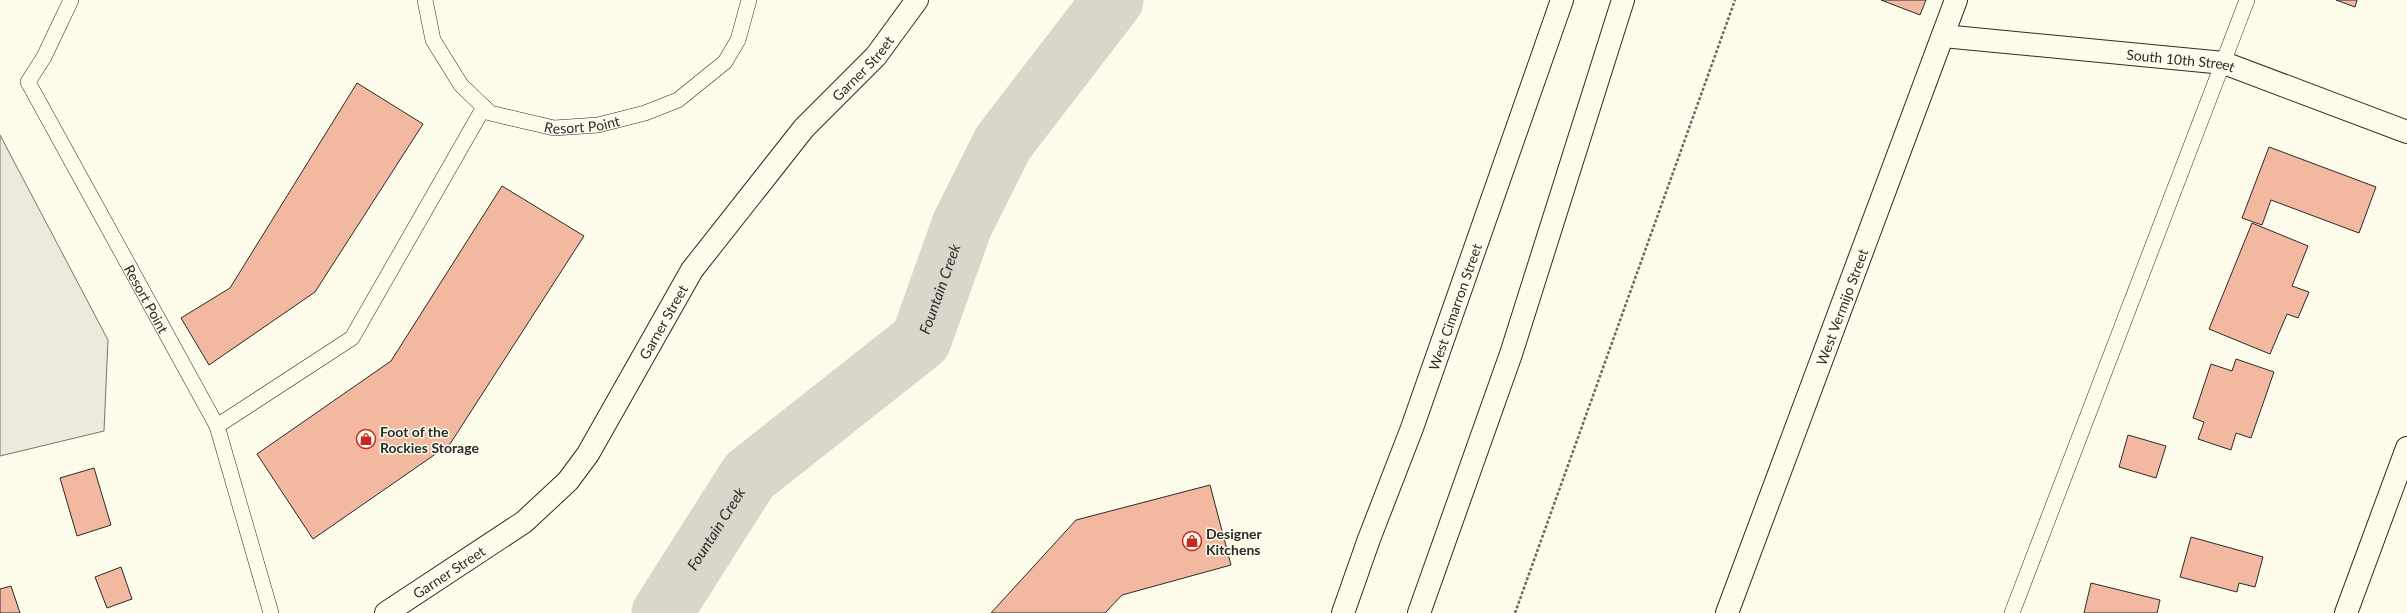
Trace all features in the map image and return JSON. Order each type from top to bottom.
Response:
[{"type":"main road","name":"Garner Street","points":[[386,613],[524,522],[568,481],[588,454],[692,270],[804,128],[876,56],[917,0]]},
{"type":"main road","name":"West Cimarron Street","points":[[1343,613],[1369,539],[1412,428],[1562,0]]},
{"type":"main road","points":[[1419,613],[1511,354],[1622,0]]},
{"type":"main road","name":"West Vermijo Street","points":[[1727,613],[1956,0]]},
{"type":"main road","name":"South 10th Street","points":[[1943,36],[2224,63],[2407,132]]},
{"type":"main road","points":[[2346,613],[2407,448]]},
{"type":"lane","name":"Resort Point","points":[[71,0],[44,57],[28,82],[217,426],[271,613]]},
{"type":"lane","name":"Resort Point","points":[[425,0],[433,40],[461,85],[490,113],[554,128],[598,125],[645,113],[678,100],[725,62],[738,40],[749,0]]},
{"type":"lane","points":[[2012,613],[2248,0]]},
{"type":"lane","points":[[217,426],[352,338],[484,107]]},
{"type":"path","points":[[1515,613],[1735,0]]},
{"type":"shaded area","points":[[0,135],[108,340],[104,431],[0,456]]},
{"type":"building","points":[[1881,0],[1926,0],[1920,15]]},
{"type":"building","points":[[2336,0],[2357,0],[2355,7]]},
{"type":"building","points":[[357,83],[423,124],[315,292],[209,365],[181,318],[230,288]]},
{"type":"building","points":[[2269,147],[2376,187],[2359,233],[2271,200],[2262,225],[2242,218]]},
{"type":"building","points":[[502,186],[584,236],[450,444],[313,539],[257,454],[391,361]]},
{"type":"building","points":[[2252,223],[2308,246],[2292,286],[2309,292],[2298,318],[2287,314],[2270,354],[2209,329]]},
{"type":"building","points":[[2236,359],[2274,372],[2251,438],[2236,433],[2231,450],[2198,439],[2204,422],[2193,418],[2211,364],[2232,371]]},
{"type":"building","points":[[2128,435],[2166,446],[2156,478],[2119,467]]},
{"type":"building","points":[[94,468],[111,525],[77,536],[60,478]]},
{"type":"building","points":[[1210,485],[1231,565],[1122,595],[1105,613],[991,613],[1076,520]]},
{"type":"building","points":[[2191,537],[2263,557],[2255,587],[2239,583],[2237,592],[2180,577]]},
{"type":"building","points":[[121,567],[132,599],[107,608],[95,577]]},
{"type":"building","points":[[2091,583],[2160,600],[2157,613],[2084,613]]},
{"type":"building","points":[[11,586],[20,613],[0,613],[0,589]]},
{"type":"waterway","name":"Fountain Creek","points":[[662,613],[749,476],[921,340],[962,225],[1003,143],[1113,0]]},
{"type":"place","name":"Foot of the Rockies Storage","points":[[366,439]]},
{"type":"place","name":"Designer Kitchens","points":[[1192,541]]}]
